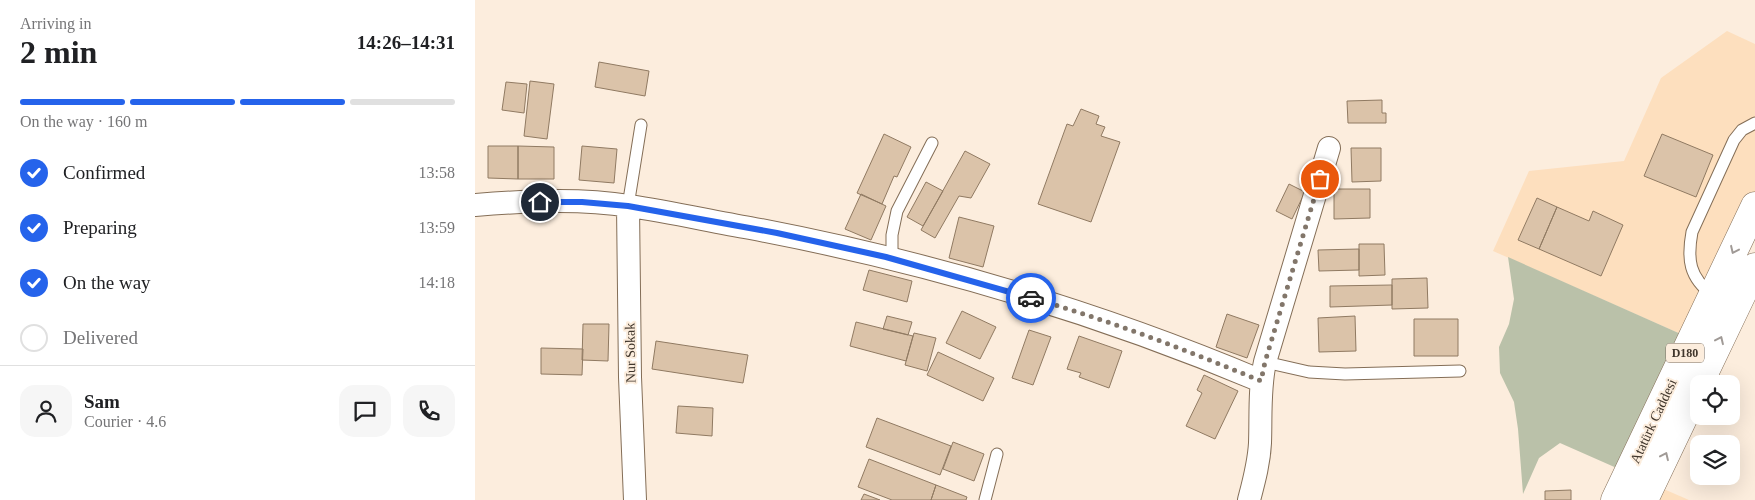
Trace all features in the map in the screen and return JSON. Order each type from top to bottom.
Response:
[{"type":"highway","name":"Atatürk Caddesi","points":[[1615,500],[1755,206]]},
{"type":"highway","name":"Atatürk Caddesi","points":[[1703,375],[1755,266]]},
{"type":"highway","name":"Atatürk Caddesi","points":[[1644,500],[1690,403]]},
{"type":"street","points":[[1249,500],[1256,474],[1260,445],[1263,372],[1329,148]]},
{"type":"street","points":[[475,205],[582,202],[628,206],[777,233],[892,258],[1067,308],[1200,355],[1263,372]]},
{"type":"street","name":"Nur Sokak","points":[[628,206],[635,500]]},
{"type":"lane","points":[[1713,295],[1702,287],[1695,278],[1690,263],[1689,248],[1692,232],[1734,140],[1742,130],[1755,123]]},
{"type":"lane","points":[[628,206],[641,125]]},
{"type":"lane","points":[[892,258],[892,235],[897,211],[932,143]]},
{"type":"lane","points":[[1263,372],[1345,374],[1460,371]]},
{"type":"lane","points":[[985,500],[997,454]]},
{"type":"shaded area","points":[[1727,31],[1755,44],[1755,206],[1692,339],[1493,251],[1529,171],[1624,161],[1661,78]]},
{"type":"shaded area","points":[[1652,484],[1689,500],[1644,500]]},
{"type":"green space","points":[[1508,257],[1692,339],[1628,473],[1560,443],[1539,458],[1523,494],[1514,402],[1500,373],[1499,347],[1509,324],[1514,299]]},
{"type":"building","points":[[599,62],[649,71],[645,96],[595,87]]},
{"type":"building","points":[[530,81],[554,84],[547,139],[524,136]]},
{"type":"building","points":[[506,82],[527,84],[524,113],[502,110]]},
{"type":"building","points":[[1382,100],[1382,113],[1386,113],[1386,123],[1348,123],[1347,101]]},
{"type":"building","points":[[1081,109],[1099,116],[1096,124],[1105,127],[1101,136],[1120,142],[1091,222],[1038,204],[1067,124],[1073,126]]},
{"type":"building","points":[[884,134],[911,147],[897,177],[894,176],[882,204],[857,193]]},
{"type":"building","points":[[1662,134],[1713,155],[1696,197],[1644,176]]},
{"type":"building","points":[[488,146],[518,146],[518,179],[488,178]]},
{"type":"building","points":[[518,146],[554,147],[554,179],[518,179]]},
{"type":"building","points":[[582,146],[617,149],[614,183],[579,180]]},
{"type":"building","points":[[1351,148],[1381,148],[1381,181],[1352,182]]},
{"type":"building","points":[[965,151],[990,164],[971,198],[959,196],[935,238],[921,230]]},
{"type":"building","points":[[926,182],[943,191],[923,226],[907,217]]},
{"type":"building","points":[[1289,184],[1305,192],[1292,219],[1276,211]]},
{"type":"building","points":[[1334,189],[1370,189],[1370,218],[1334,219]]},
{"type":"building","points":[[861,194],[886,206],[871,240],[845,229]]},
{"type":"building","points":[[1537,198],[1557,207],[1539,249],[1518,240]]},
{"type":"building","points":[[1557,207],[1589,221],[1593,211],[1623,225],[1601,276],[1539,249]]},
{"type":"building","points":[[959,217],[994,226],[983,267],[949,258]]},
{"type":"building","points":[[1359,244],[1384,244],[1385,275],[1359,276]]},
{"type":"building","points":[[1359,249],[1359,270],[1319,271],[1318,250]]},
{"type":"building","points":[[869,270],[912,281],[907,302],[863,290]]},
{"type":"building","points":[[1427,278],[1428,308],[1392,309],[1392,279]]},
{"type":"building","points":[[1392,285],[1392,305],[1330,307],[1330,286]]},
{"type":"building","points":[[962,311],[996,327],[980,359],[946,343]]},
{"type":"building","points":[[1227,314],[1259,325],[1247,358],[1216,347]]},
{"type":"building","points":[[887,316],[912,322],[908,335],[883,329]]},
{"type":"building","points":[[1355,316],[1356,351],[1319,352],[1318,318]]},
{"type":"building","points":[[1414,319],[1458,319],[1458,356],[1414,356]]},
{"type":"building","points":[[856,322],[913,336],[906,361],[850,346]]},
{"type":"building","points":[[583,324],[609,324],[608,361],[582,360]]},
{"type":"building","points":[[1029,330],[1051,337],[1033,385],[1012,378]]},
{"type":"building","points":[[914,333],[936,338],[927,371],[905,365]]},
{"type":"building","points":[[1079,336],[1122,351],[1109,388],[1079,377],[1081,373],[1067,369]]},
{"type":"building","points":[[656,341],[748,355],[743,383],[652,369]]},
{"type":"building","points":[[541,348],[583,349],[582,375],[541,374]]},
{"type":"building","points":[[938,352],[994,378],[983,401],[927,375]]},
{"type":"building","points":[[1204,375],[1238,391],[1215,439],[1186,426],[1202,393],[1197,390]]},
{"type":"building","points":[[678,406],[713,408],[712,436],[676,433]]},
{"type":"building","points":[[877,418],[951,446],[940,475],[866,447]]},
{"type":"building","points":[[953,442],[984,454],[974,481],[943,469]]},
{"type":"building","points":[[869,459],[936,485],[931,500],[892,500],[858,487]]},
{"type":"building","points":[[936,485],[967,497],[966,500],[931,500]]},
{"type":"building","points":[[1571,490],[1571,500],[1545,500],[1545,491]]},
{"type":"building","points":[[864,494],[880,500],[861,500]]},
{"type":"way so far","points":[[1031,298],[1067,308],[1200,355],[1261,381],[1320,179]]},
{"type":"route","points":[[540,202],[582,202],[628,206],[777,233],[886,257],[1031,298]]}]
